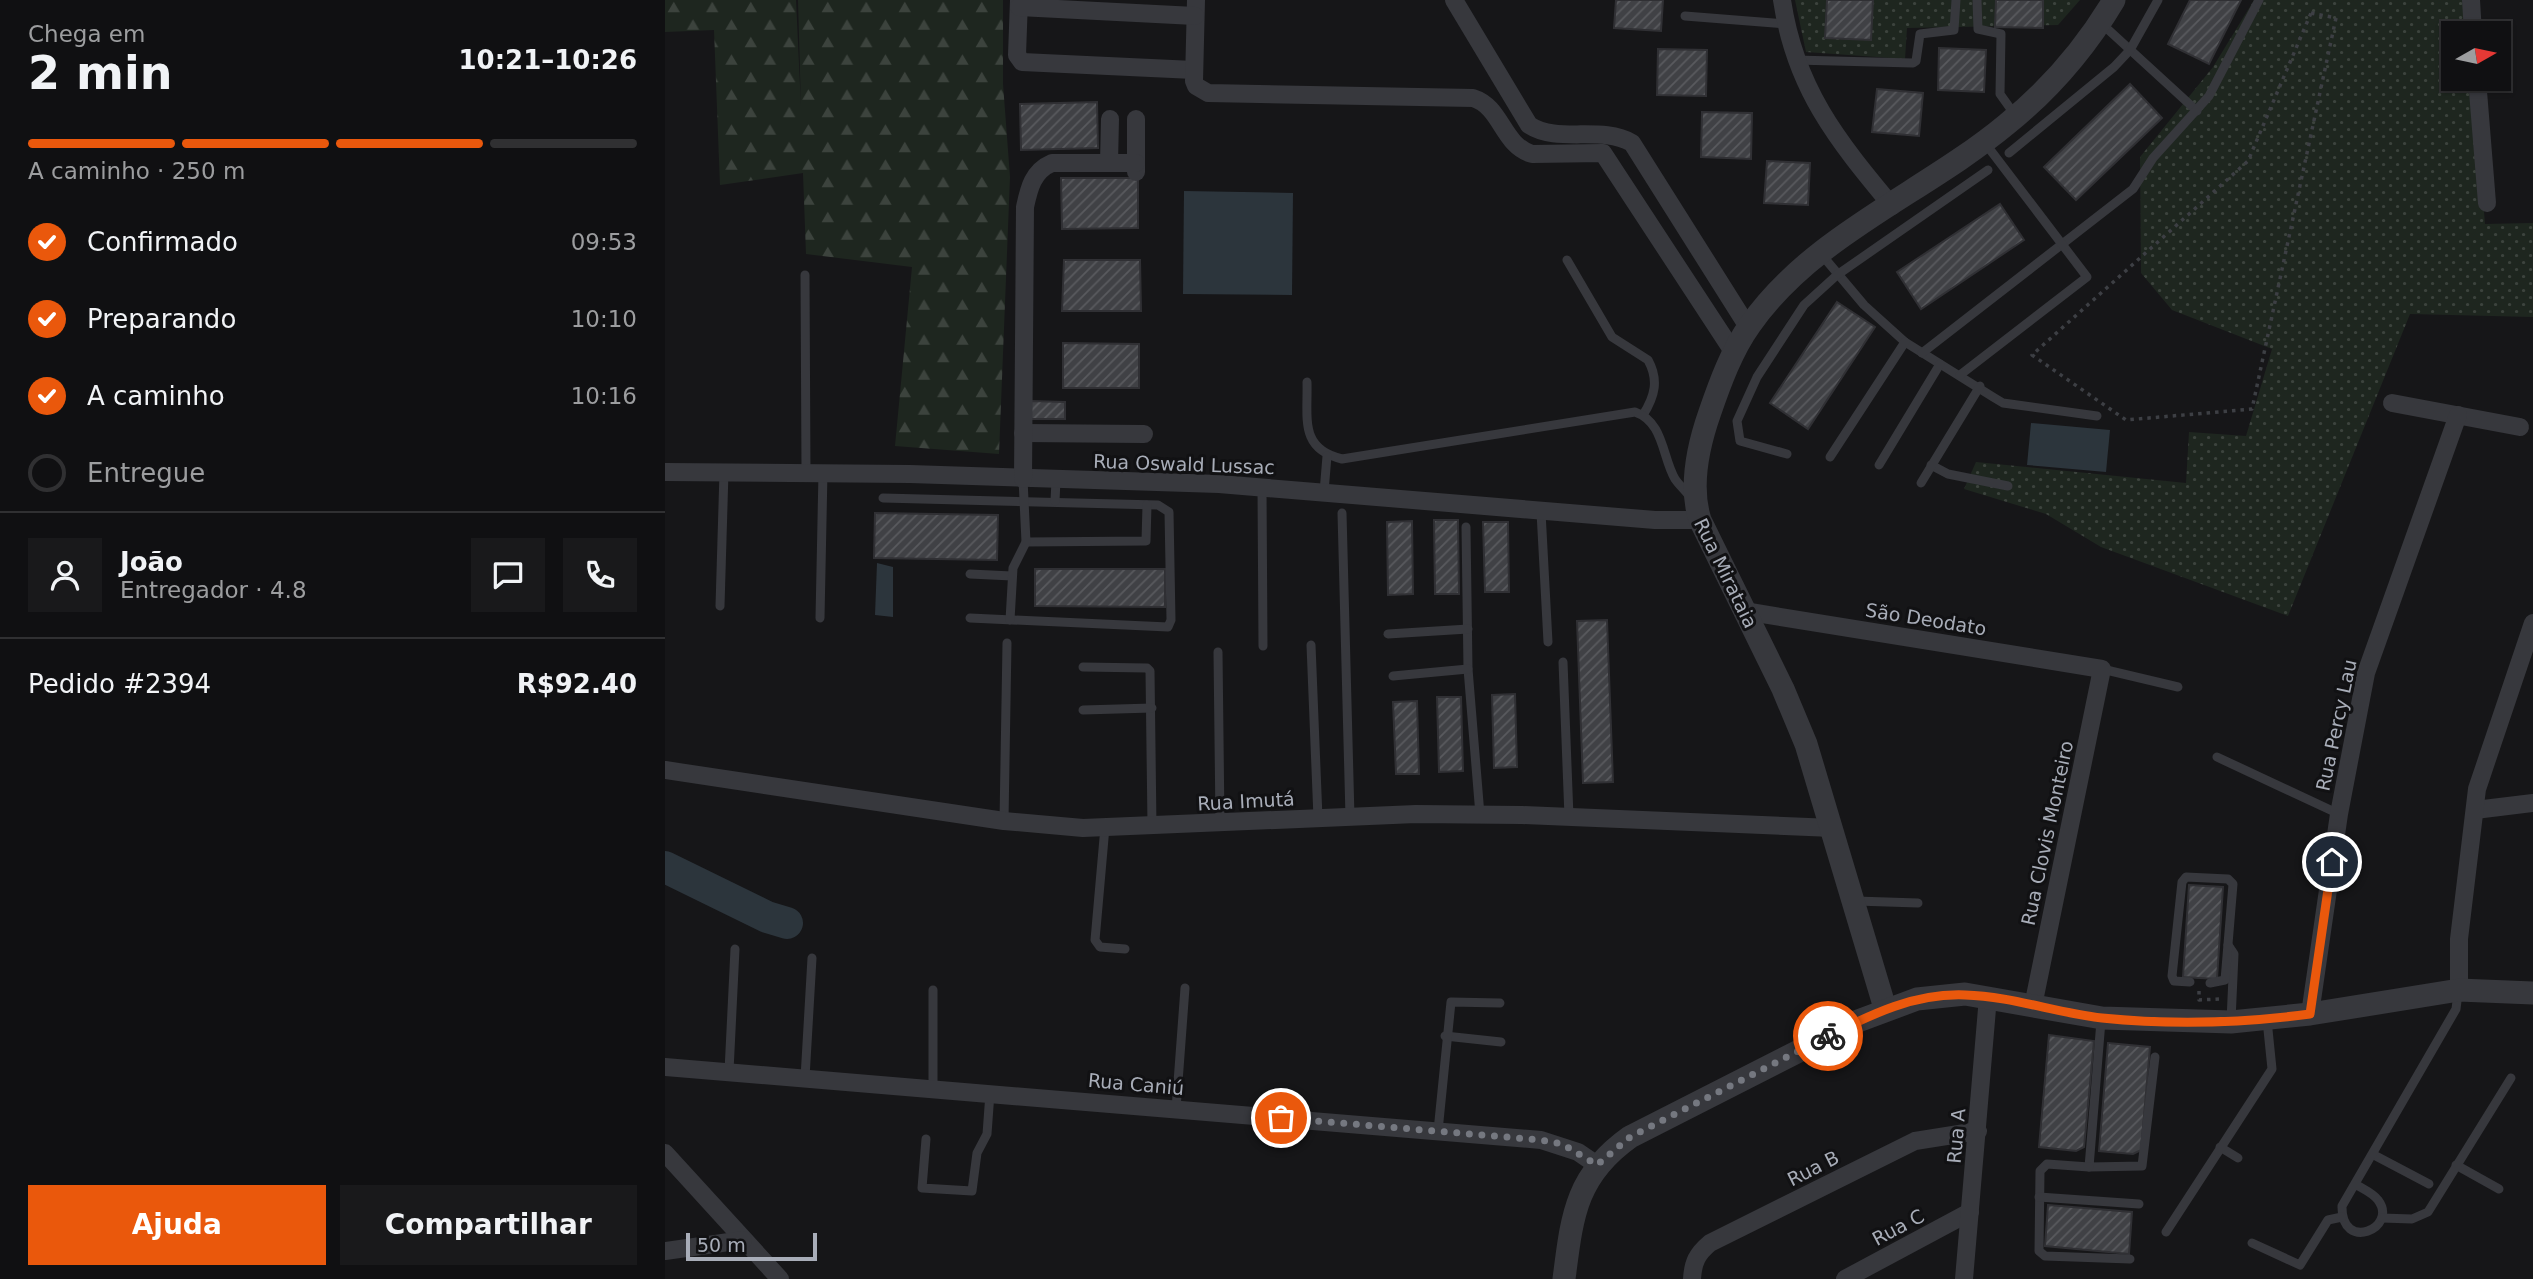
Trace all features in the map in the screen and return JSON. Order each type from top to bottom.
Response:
[{"type":"street","points":[[1454,0],[1529,125],[1541,131],[1618,137],[1637,149],[1727,298],[1748,327]]},
{"type":"street","points":[[1781,0],[1795,60],[1808,92],[1834,136],[1892,206]]},
{"type":"street","name":"Rua Mirataia","points":[[1885,1008],[1806,744],[1783,689],[1697,510],[1703,432],[1734,353],[1748,327],[1777,290],[1820,252],[1892,206],[2016,116],[2055,80],[2101,23],[2114,0]]},
{"type":"street","points":[[2471,0],[2472,21]]},
{"type":"street","points":[[1194,70],[1022,62],[1017,55],[1019,4],[1196,8],[1196,86],[1208,93],[1473,98],[1488,106],[1513,143],[1523,151],[1532,154],[1603,153],[1734,353]]},
{"type":"street","points":[[2478,91],[2487,203]]},
{"type":"street","points":[[1109,163],[1110,119]]},
{"type":"street","points":[[1023,479],[1025,207],[1029,186],[1042,167],[1052,163],[1109,163],[1136,167],[1136,119]]},
{"type":"street","points":[[2392,403],[2520,427]]},
{"type":"street","name":"Rua Percy Lau","points":[[2310,1014],[2339,814],[2366,673],[2458,415]]},
{"type":"street","points":[[1023,433],[1144,434]]},
{"type":"street","name":"Rua Oswald Lussac","points":[[665,472],[815,472],[1262,488],[1655,520],[1697,510]]},
{"type":"street","name":"São Deodato","points":[[1744,611],[2102,669]]},
{"type":"street","points":[[2459,990],[2459,939],[2477,789],[2533,623]]},
{"type":"street","name":"Rua Clovis Monteiro","points":[[2033,1006],[2102,669]]},
{"type":"street","name":"Rua Imutá","points":[[665,770],[1004,821],[1105,827],[1318,818],[1480,815],[1833,828]]},
{"type":"street","points":[[2475,810],[2533,803]]},
{"type":"street","points":[[1564,1279],[1576,1205],[1584,1184],[1597,1165],[1630,1137],[1885,1008],[1943,995],[1988,997],[2102,1018],[2231,1022],[2310,1014],[2459,990],[2533,993]]},
{"type":"street","name":"Rua A","points":[[1963,1279],[1988,997]]},
{"type":"street","name":"Rua Caniú","points":[[665,1067],[729,1070],[1541,1140],[1570,1148],[1597,1165]]},
{"type":"street","name":"Rua B","points":[[1692,1279],[1693,1265],[1699,1252],[1710,1243],[1915,1141],[1978,1131]]},
{"type":"street","points":[[665,1153],[780,1279]]},
{"type":"street","name":"Rua C","points":[[1845,1279],[1970,1212]]},
{"type":"street","points":[[665,1251],[743,1240]]},
{"type":"lane","points":[[1795,60],[1913,63],[1916,61],[1920,34],[1954,30],[1956,0]]},
{"type":"lane","points":[[1977,0],[1978,29],[2001,34],[2000,94],[2016,116]]},
{"type":"lane","points":[[2009,153],[2115,67],[2130,50],[2158,0]]},
{"type":"lane","points":[[1923,353],[2065,245],[2133,189],[2153,159],[2209,96],[2259,0]]},
{"type":"lane","points":[[1685,16],[1787,24]]},
{"type":"lane","points":[[2101,23],[2197,111]]},
{"type":"lane","points":[[1960,375],[2087,277],[1984,141]]},
{"type":"lane","points":[[1787,454],[1740,441],[1737,421],[1757,377],[1804,305],[1837,275],[1988,170]]},
{"type":"lane","points":[[1820,252],[1837,275],[1905,342],[1980,386],[2003,403],[2097,416]]},
{"type":"lane","points":[[1567,260],[1612,337],[1649,360],[1655,372],[1652,401],[1643,415]]},
{"type":"lane","points":[[805,275],[820,618]]},
{"type":"lane","points":[[1830,457],[1905,342]]},
{"type":"lane","points":[[1879,465],[1940,364]]},
{"type":"lane","points":[[1307,382],[1309,431],[1313,445],[1327,456],[1357,459],[1628,412],[1643,415],[1662,440],[1675,478],[1697,510]]},
{"type":"lane","points":[[1921,483],[1980,386]]},
{"type":"lane","points":[[1324,492],[1327,456]]},
{"type":"lane","points":[[1931,465],[1948,474],[2008,486]]},
{"type":"lane","points":[[720,606],[724,470]]},
{"type":"lane","points":[[1010,620],[1012,576],[1026,542],[1023,479]]},
{"type":"lane","points":[[1055,501],[1056,480]]},
{"type":"lane","points":[[1262,488],[1263,646]]},
{"type":"lane","points":[[883,498],[1055,501],[1164,507],[1170,520],[1171,620],[1168,627],[970,618]]},
{"type":"lane","points":[[1026,542],[1146,541],[1147,505]]},
{"type":"lane","points":[[1541,512],[1548,642]]},
{"type":"lane","points":[[1342,513],[1350,817]]},
{"type":"lane","points":[[1466,527],[1468,669],[1480,815]]},
{"type":"lane","points":[[970,574],[1012,576]]},
{"type":"lane","points":[[1388,634],[1468,629]]},
{"type":"lane","points":[[1004,821],[1007,643]]},
{"type":"lane","points":[[1311,645],[1318,818]]},
{"type":"lane","points":[[1218,652],[1220,823]]},
{"type":"lane","points":[[1563,662],[1569,817]]},
{"type":"lane","points":[[1083,667],[1147,668],[1150,671],[1152,825]]},
{"type":"lane","points":[[1393,676],[1468,669]]},
{"type":"lane","points":[[2102,669],[2178,687]]},
{"type":"lane","points":[[1083,710],[1152,708]]},
{"type":"lane","points":[[2217,757],[2339,814]]},
{"type":"lane","points":[[1105,827],[1095,940],[1100,947],[1125,949]]},
{"type":"lane","points":[[2190,982],[2174,981],[2172,976],[2182,882],[2186,877],[2232,880],[2225,980],[2210,983]]},
{"type":"lane","points":[[1854,901],[1918,903]]},
{"type":"lane","points":[[2228,945],[2234,954],[2231,1022]]},
{"type":"lane","points":[[729,1070],[734,948]]},
{"type":"lane","points":[[805,1078],[812,958]]},
{"type":"lane","points":[[1177,1109],[1185,988]]},
{"type":"lane","points":[[933,990],[933,1088]]},
{"type":"lane","points":[[2355,1184],[2377,1198],[2382,1207],[2382,1218],[2376,1227],[2367,1232],[2356,1232],[2347,1226],[2342,1217],[2342,1206],[2355,1184],[2374,1155],[2456,1009],[2459,990]]},
{"type":"lane","points":[[1438,1131],[1445,1036],[1451,1002],[1500,1003]]},
{"type":"lane","points":[[2089,1167],[2102,1018]]},
{"type":"lane","points":[[2166,1232],[2220,1147],[2275,1070],[2267,1020]]},
{"type":"lane","points":[[1445,1036],[1501,1042]]},
{"type":"lane","points":[[2130,1259],[2045,1255],[2039,1251],[2040,1171],[2046,1164],[2089,1167],[2142,1166],[2155,1058]]},
{"type":"lane","points":[[2382,1218],[2411,1219],[2428,1212],[2511,1078]]},
{"type":"lane","points":[[926,1139],[922,1188],[972,1191],[977,1153],[987,1134],[990,1093]]},
{"type":"lane","points":[[2220,1147],[2238,1158]]},
{"type":"lane","points":[[2374,1155],[2429,1184]]},
{"type":"lane","points":[[2456,1165],[2499,1189]]},
{"type":"lane","points":[[2039,1197],[2139,1204]]},
{"type":"lane","points":[[2252,1243],[2299,1265],[2328,1220],[2342,1217]]},
{"type":"path","points":[[2311,13],[2336,18],[2252,409],[2126,420],[2032,355],[2248,161],[2311,13]]},
{"type":"path","points":[[2199,997],[2199,1000],[2233,999]]},
{"type":"green space","points":[[665,0],[796,0],[801,107],[798,0],[1003,0],[1003,84],[1010,177],[999,454],[895,446],[912,267],[806,254],[803,173],[720,185],[714,30],[665,32]]},
{"type":"green space","points":[[1795,0],[2080,0],[2058,25],[1907,28],[1905,59],[1806,52]]},
{"type":"green space","points":[[2254,0],[2466,0],[2468,21],[2441,21],[2441,91],[2474,91],[2485,224],[2533,223],[2533,317],[2410,314],[2288,616],[2101,547],[2046,514],[1964,489],[1976,462],[2186,483],[2189,432],[2246,436],[2272,349],[2172,310],[2141,273],[2140,157],[2213,67]]},
{"type":"shaded area","points":[[1184,191],[1293,193],[1292,295],[1183,294]]},
{"type":"shaded area","points":[[2031,423],[2110,430],[2106,472],[2027,465]]},
{"type":"shaded area","points":[[877,563],[893,567],[893,617],[875,615]]},
{"type":"building","points":[[1616,0],[1663,0],[1661,31],[1614,28]]},
{"type":"building","points":[[1827,0],[1873,0],[1871,40],[1825,38]]},
{"type":"building","points":[[1996,0],[2043,0],[2043,28],[1995,27]]},
{"type":"building","points":[[2190,0],[2241,0],[2209,64],[2168,44]]},
{"type":"building","points":[[1939,48],[1986,50],[1984,92],[1938,90]]},
{"type":"building","points":[[1658,49],[1707,50],[1706,96],[1657,95]]},
{"type":"building","points":[[2130,84],[2162,118],[2076,200],[2044,167]]},
{"type":"building","points":[[1877,89],[1923,93],[1919,136],[1872,132]]},
{"type":"building","points":[[1097,102],[1098,148],[1021,150],[1020,104]]},
{"type":"building","points":[[1702,112],[1752,113],[1751,159],[1701,157]]},
{"type":"building","points":[[1767,161],[1810,163],[1808,205],[1764,203]]},
{"type":"building","points":[[1061,178],[1138,178],[1138,228],[1062,229]]},
{"type":"building","points":[[2000,204],[2024,240],[1921,309],[1897,272]]},
{"type":"building","points":[[1064,260],[1140,260],[1141,311],[1062,311]]},
{"type":"building","points":[[1837,302],[1875,327],[1808,429],[1770,403]]},
{"type":"building","points":[[1063,343],[1139,344],[1139,388],[1063,388]]},
{"type":"building","points":[[1031,401],[1065,402],[1065,419],[1031,419]]},
{"type":"building","points":[[875,513],[998,515],[997,560],[874,558]]},
{"type":"building","points":[[1434,520],[1458,520],[1459,594],[1435,594]]},
{"type":"building","points":[[1412,521],[1413,594],[1388,595],[1387,522]]},
{"type":"building","points":[[1483,522],[1508,522],[1509,592],[1485,592]]},
{"type":"building","points":[[1035,569],[1165,569],[1165,607],[1035,606]]},
{"type":"building","points":[[1607,620],[1613,782],[1583,783],[1577,621]]},
{"type":"building","points":[[1515,694],[1517,767],[1494,768],[1492,695]]},
{"type":"building","points":[[1437,697],[1461,697],[1463,771],[1439,772]]},
{"type":"building","points":[[1417,701],[1419,774],[1396,774],[1393,702]]},
{"type":"building","points":[[2189,885],[2223,887],[2217,979],[2183,977]]},
{"type":"building","points":[[2049,1035],[2094,1041],[2084,1147],[2076,1151],[2039,1147]]},
{"type":"building","points":[[2108,1043],[2150,1047],[2141,1150],[2133,1154],[2099,1151]]},
{"type":"building","points":[[2048,1205],[2132,1212],[2129,1254],[2045,1246]]},
{"type":"waterway","points":[[665,867],[767,917],[787,923]]},
{"type":"way so far","points":[[1281,1118],[1541,1140],[1562,1144],[1597,1165],[1630,1137],[1828,1036]]},
{"type":"route","points":[[1828,1036],[1885,1008],[1943,995],[1988,997],[2102,1018],[2231,1022],[2310,1014],[2332,862]]}]
